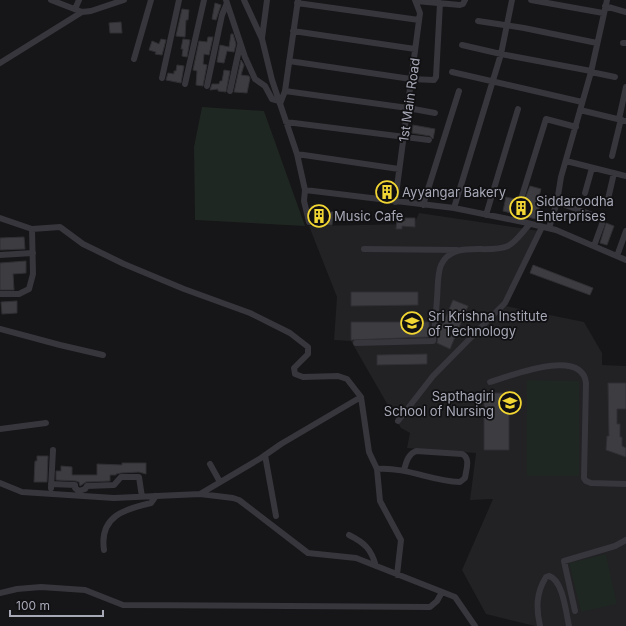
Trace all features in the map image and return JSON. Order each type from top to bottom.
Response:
[{"type":"street","points":[[75,9],[79,0]]},
{"type":"street","points":[[99,9],[104,0]]},
{"type":"street","points":[[0,63],[82,12],[99,9],[124,0]]},
{"type":"street","points":[[134,59],[151,0]]},
{"type":"street","points":[[162,78],[179,0]]},
{"type":"street","points":[[185,84],[204,0]]},
{"type":"street","points":[[244,0],[262,39],[272,80],[297,154],[305,190],[304,201],[309,222]]},
{"type":"street","points":[[262,39],[267,0]]},
{"type":"street","points":[[415,0],[460,5],[463,4],[465,0]]},
{"type":"street","name":"1st Main Road","points":[[395,202],[420,13],[415,0]]},
{"type":"street","points":[[454,208],[501,54],[512,0]]},
{"type":"street","points":[[531,0],[603,13]]},
{"type":"street","points":[[53,1],[82,12]]},
{"type":"street","points":[[227,1],[256,81],[264,86],[272,99],[280,102]]},
{"type":"street","points":[[207,86],[222,15],[227,1]]},
{"type":"street","points":[[280,102],[285,91],[297,2],[419,20]]},
{"type":"street","points":[[289,61],[411,79],[434,80],[436,77],[440,3]]},
{"type":"street","points":[[549,228],[557,202],[561,177],[591,71],[606,3],[626,12]]},
{"type":"street","points":[[478,20],[597,43]]},
{"type":"street","points":[[293,31],[415,49]]},
{"type":"street","points":[[230,91],[241,43]]},
{"type":"street","points":[[462,45],[615,77]]},
{"type":"street","points":[[452,72],[582,102]]},
{"type":"street","points":[[612,156],[622,120],[626,88]]},
{"type":"street","points":[[285,91],[435,113]]},
{"type":"street","points":[[423,205],[459,91]]},
{"type":"street","points":[[486,215],[518,109]]},
{"type":"street","points":[[580,110],[622,120]]},
{"type":"street","points":[[522,196],[546,119],[576,127]]},
{"type":"street","points":[[286,122],[429,140]]},
{"type":"street","points":[[297,154],[400,169]]},
{"type":"street","points":[[566,161],[626,176]]},
{"type":"street","points":[[585,193],[592,168]]},
{"type":"street","points":[[608,199],[614,173]]},
{"type":"street","points":[[305,190],[454,208],[549,228],[626,260]]},
{"type":"street","points":[[557,202],[598,217]]},
{"type":"street","points":[[0,218],[32,229],[60,227],[83,244],[124,264],[184,289],[250,313],[290,333],[308,347],[308,354],[294,368],[295,374],[304,377],[338,376],[348,379],[361,397],[369,452],[377,469],[380,501],[401,540],[397,574]]},
{"type":"street","points":[[356,343],[433,342],[438,278],[441,265],[450,254],[472,248],[501,248],[510,245],[530,224]]},
{"type":"street","points":[[594,246],[602,224]]},
{"type":"street","points":[[398,421],[433,376],[505,303],[542,227]]},
{"type":"street","points":[[0,294],[19,294],[29,290],[33,274],[32,229]]},
{"type":"street","points":[[617,256],[626,231]]},
{"type":"street","points":[[364,249],[461,250]]},
{"type":"street","points":[[0,255],[33,252]]},
{"type":"street","points":[[0,329],[104,355]]},
{"type":"street","points":[[490,382],[547,366],[567,366],[581,370],[586,383],[584,478],[586,481],[591,483],[626,484]]},
{"type":"street","points":[[200,494],[265,455],[280,444],[361,397]]},
{"type":"street","points":[[0,429],[46,423]]},
{"type":"street","points":[[50,494],[53,450]]},
{"type":"street","points":[[377,469],[389,468],[404,470],[436,480],[460,482],[465,478],[467,459],[465,456],[457,453],[416,451],[412,452],[410,455],[404,470]]},
{"type":"street","points":[[265,455],[276,516]]},
{"type":"street","points":[[210,464],[220,482]]},
{"type":"street","points":[[51,484],[75,485],[75,488],[79,491],[86,489],[87,486],[114,485],[121,477],[139,477],[142,497]]},
{"type":"street","points":[[0,483],[22,492],[50,494],[114,498],[200,494],[234,498],[239,500],[308,553],[356,558],[455,597],[474,626]]},
{"type":"street","points":[[104,550],[104,534],[113,517],[128,509],[151,503],[156,496]]},
{"type":"street","points":[[349,535],[366,546],[373,557],[376,566]]},
{"type":"street","points":[[575,611],[564,561],[615,546],[626,540]]},
{"type":"street","points":[[540,626],[537,601],[544,580],[549,576],[556,579],[560,587],[570,626]]},
{"type":"street","points":[[0,593],[18,589],[41,587],[85,590],[123,605],[430,607],[437,601],[442,592]]},
{"type":"shaded area","points":[[202,107],[264,111],[305,226],[195,220],[194,147]]},
{"type":"shaded area","points":[[419,213],[540,231],[506,306],[584,322],[602,353],[602,365],[626,366],[626,626],[535,626],[486,614],[462,570],[493,499],[470,500],[476,453],[407,448],[410,433],[401,428],[351,341],[334,340],[337,297],[309,226],[414,224]]},
{"type":"shaded area","points":[[527,380],[579,381],[579,476],[527,476]]},
{"type":"shaded area","points":[[606,554],[617,604],[581,612],[569,563]]},
{"type":"building","points":[[215,3],[221,5],[216,20],[212,19]]},
{"type":"building","points":[[182,9],[189,10],[188,20],[186,20],[185,37],[176,36]]},
{"type":"building","points":[[121,22],[122,33],[110,33],[109,23]]},
{"type":"building","points":[[231,34],[233,34],[236,44],[234,52],[227,51],[224,63],[217,62],[220,45],[229,47]]},
{"type":"building","points":[[208,37],[213,37],[209,55],[204,54],[203,64],[207,65],[203,86],[196,85],[197,71],[193,70],[199,41],[207,42]]},
{"type":"building","points":[[161,39],[166,40],[162,55],[155,54],[156,52],[149,50],[152,41],[159,44]]},
{"type":"building","points":[[183,39],[190,40],[187,57],[182,56],[183,49],[181,49]]},
{"type":"building","points":[[241,60],[244,65],[241,75],[249,76],[250,78],[247,93],[234,92]]},
{"type":"building","points":[[177,65],[184,66],[181,83],[166,80],[168,73],[174,74]]},
{"type":"building","points":[[224,70],[230,71],[226,92],[218,91],[218,89],[210,90],[212,84],[219,84],[220,81],[222,81]]},
{"type":"building","points":[[413,125],[435,129],[433,139],[430,136],[412,133]]},
{"type":"building","name":"Siddaroodha Enterprises","points":[[530,186],[541,189],[537,204],[540,205],[536,219],[503,211],[506,197],[524,201]]},
{"type":"building","name":"Ayyangar Bakery","points":[[381,188],[392,189],[391,196],[380,195]]},
{"type":"building","name":"Music Cafe","points":[[311,206],[326,208],[325,212],[333,212],[332,225],[314,224]]},
{"type":"building","points":[[405,218],[415,218],[415,227],[402,226],[402,229],[396,229],[397,221],[405,221]]},
{"type":"building","points":[[606,223],[614,226],[607,245],[600,243]]},
{"type":"building","points":[[24,237],[25,249],[0,250],[0,238]]},
{"type":"building","points":[[26,261],[26,273],[13,274],[14,290],[0,290],[0,263]]},
{"type":"building","points":[[533,265],[593,288],[590,295],[530,273]]},
{"type":"building","points":[[351,292],[418,292],[418,305],[351,306]]},
{"type":"building","points":[[453,300],[468,306],[450,349],[437,343],[438,335]]},
{"type":"building","points":[[17,301],[17,313],[2,314],[1,302]]},
{"type":"building","points":[[351,322],[429,322],[429,337],[351,340]]},
{"type":"building","points":[[427,354],[427,364],[377,365],[377,355]]},
{"type":"building","points":[[608,383],[626,383],[626,409],[617,409],[617,424],[620,424],[620,437],[622,437],[622,446],[626,448],[626,457],[606,450],[607,436],[609,436]]},
{"type":"building","points":[[484,393],[509,393],[509,450],[484,450]]},
{"type":"building","points":[[37,456],[48,456],[47,482],[34,482],[35,461],[37,461]]},
{"type":"building","points":[[122,463],[146,463],[146,474],[139,472],[110,475],[110,481],[86,482],[80,486],[79,482],[76,481],[56,480],[56,471],[61,471],[61,466],[72,467],[72,475],[97,475],[97,464],[122,465]]},
{"type":"place","name":"Ayyangar Bakery","points":[[387,192]]},
{"type":"place","name":"Siddaroodha Enterprises","points":[[521,208]]},
{"type":"place","name":"Music Cafe","points":[[319,216]]},
{"type":"place","name":"Sri Krishna Institute of Technology","points":[[412,323]]},
{"type":"place","name":"Sapthagiri School of Nursing","points":[[510,403]]}]
